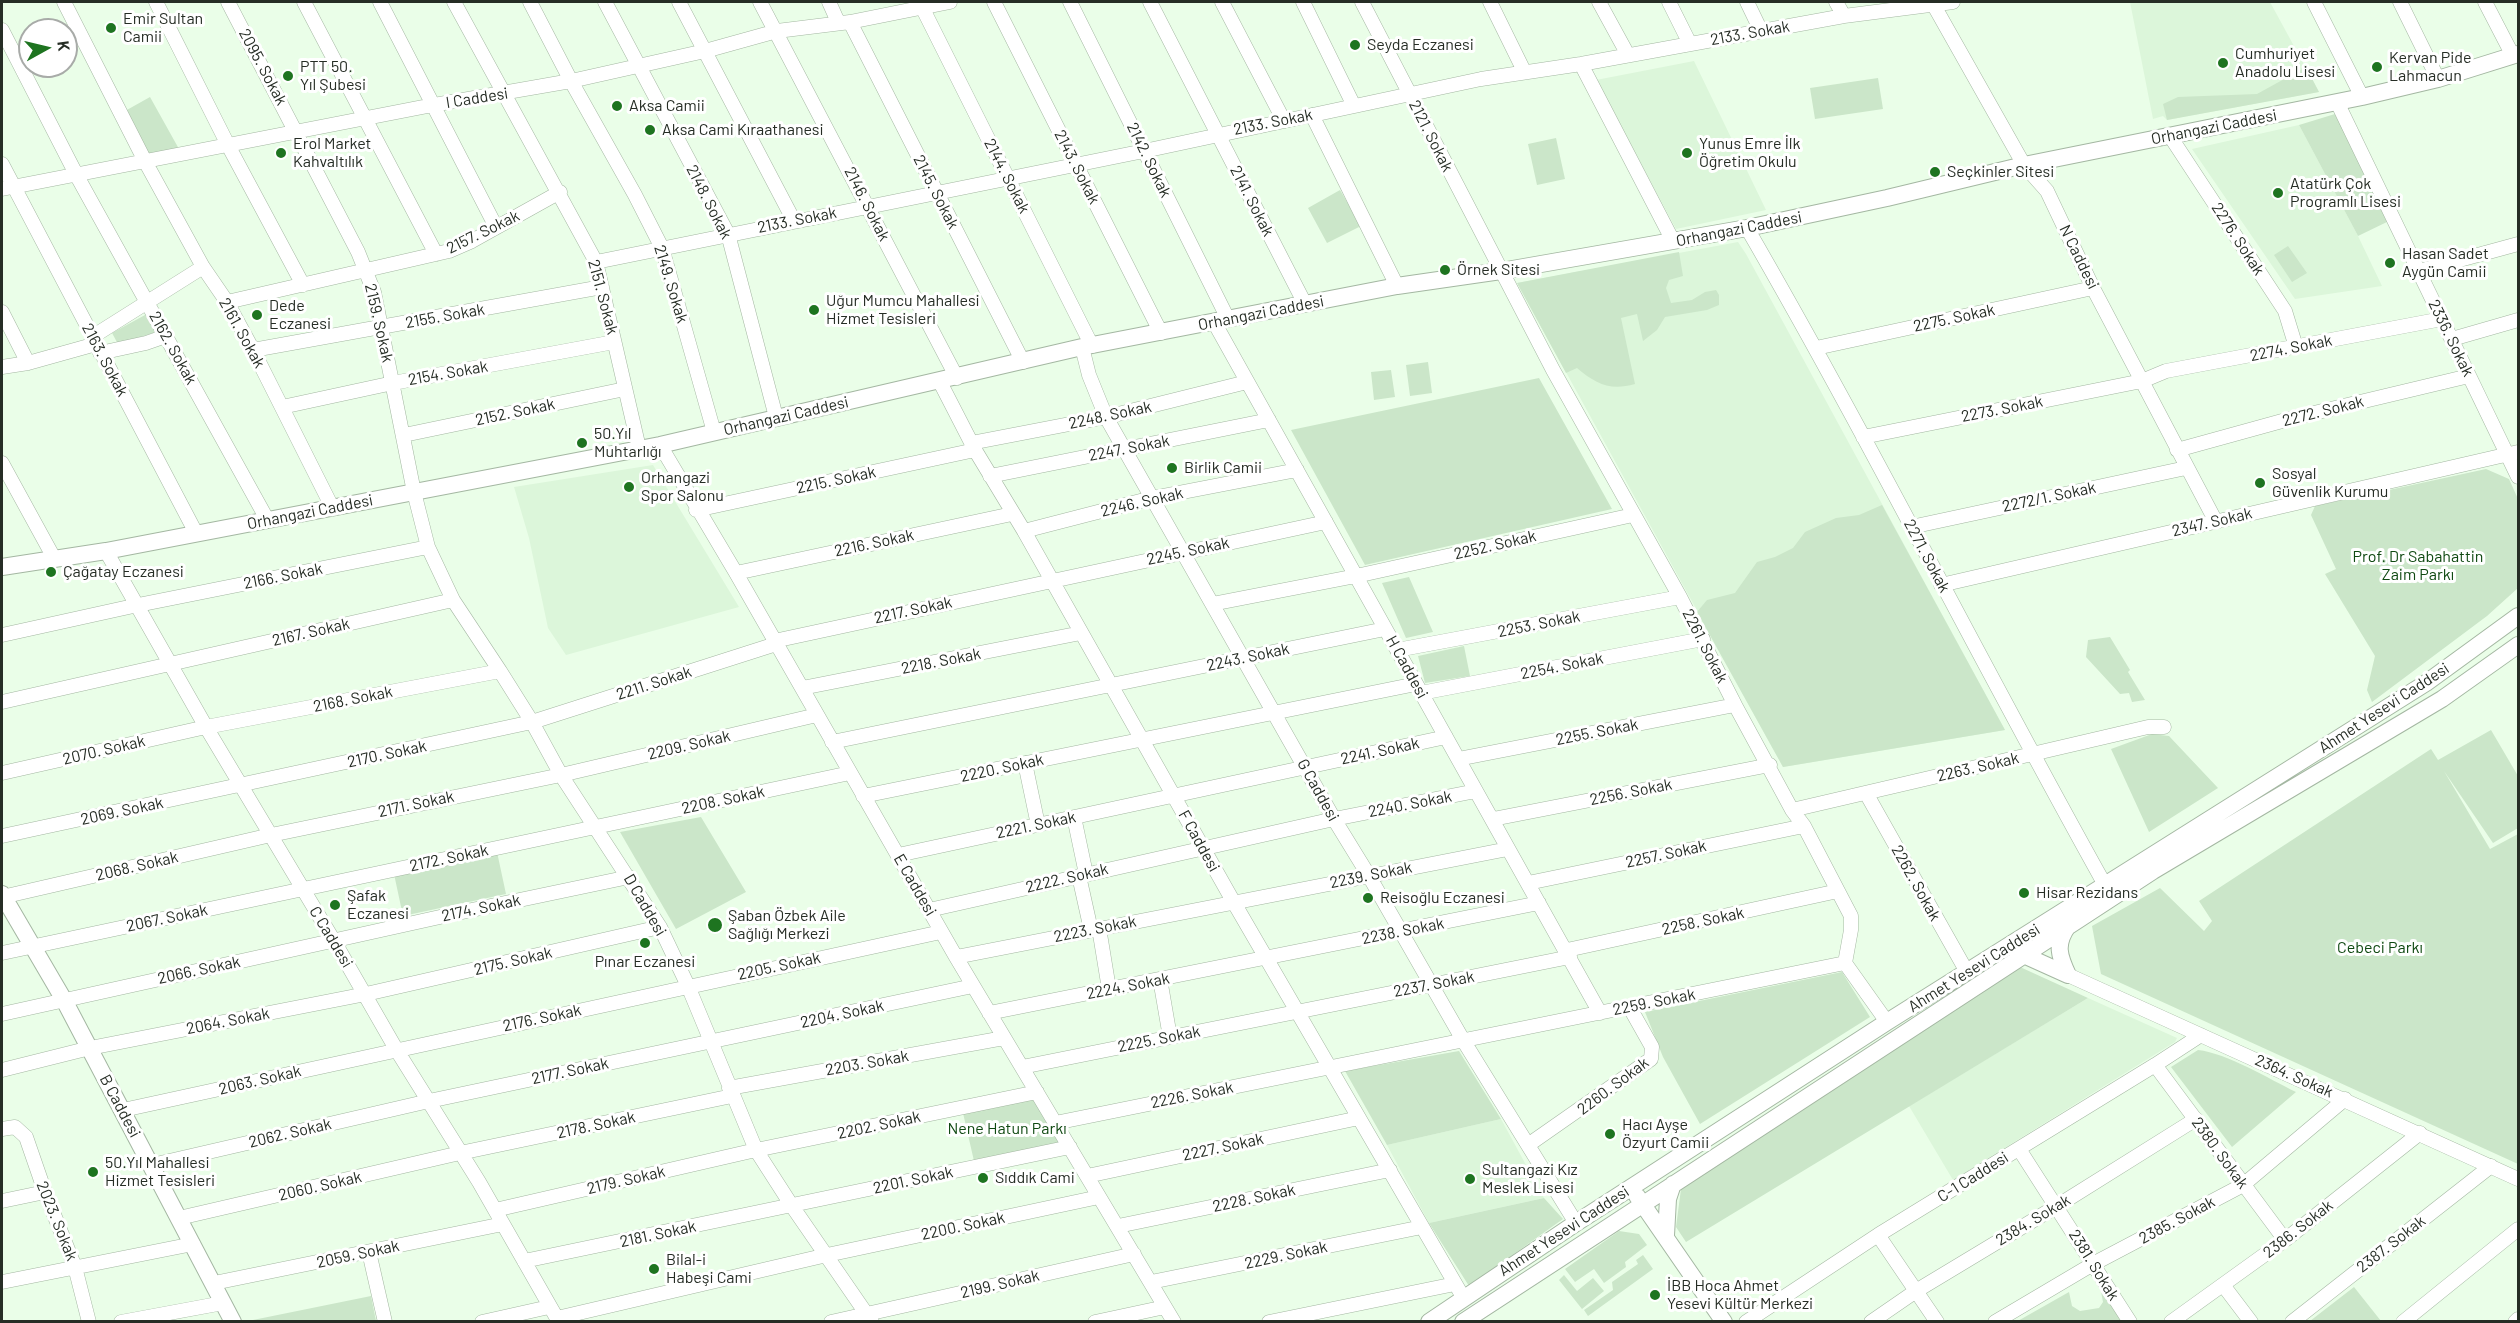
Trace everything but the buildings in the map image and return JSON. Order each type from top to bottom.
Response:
[{"type":"main road","name":"Orhangazi Caddesi","points":[[2,567],[106,551],[660,445],[776,417],[940,382],[1087,346],[1397,286],[1501,271],[1747,228],[2024,165],[2361,98],[2439,79],[2516,55]]},
{"type":"main road","name":"Ahmet Yesevi Caddesi","points":[[1468,1318],[1673,1184],[2015,951],[2105,885],[2426,683],[2518,616]]},
{"type":"main road","name":"Ahmet Yesevi Caddesi","points":[[1429,1322],[1459,1290],[1631,1187],[1967,972],[2069,925],[2157,868],[2442,699],[2518,645]]},
{"type":"main road","name":"B Caddesi","points":[[2,896],[64,1000],[233,1322]]},
{"type":"main road","points":[[2068,975],[2061,960],[2058,944],[2069,925]]},
{"type":"main road","points":[[2015,951],[2068,975]]},
{"type":"main road","points":[[1666,1235],[1668,1199],[1673,1184]]},
{"type":"main road","points":[[1631,1187],[1724,1322]]},
{"type":"main road","points":[[1570,1251],[1575,1233],[1575,1222]]},
{"type":"main road","points":[[1459,1290],[1468,1318]]},
{"type":"street","name":"2161. Sokak","points":[[64,2],[146,163],[203,267],[226,302],[282,406],[332,507]]},
{"type":"street","points":[[156,2],[229,147],[303,285]]},
{"type":"street","name":"2095. Sokak","points":[[228,2],[298,133]]},
{"type":"street","points":[[304,2],[436,254]]},
{"type":"street","points":[[380,2],[496,227]]},
{"type":"street","name":"2151. Sokak","points":[[454,2],[503,94],[560,192],[596,262],[639,448]]},
{"type":"street","name":"2149. Sokak","points":[[530,2],[662,248],[714,432]]},
{"type":"street","name":"2148. Sokak","points":[[605,2],[728,234],[776,417]]},
{"type":"street","points":[[679,2],[794,221]]},
{"type":"street","name":"2146. Sokak","points":[[760,2],[957,378]]},
{"type":"street","name":"2145. Sokak","points":[[829,2],[844,22],[937,192],[1023,362]]},
{"type":"street","name":"I Caddesi","points":[[8,188],[229,147],[433,105],[571,81],[705,51],[777,31],[844,22],[916,6],[950,2]]},
{"type":"street","name":"2143. Sokak","points":[[994,2],[1161,333]]},
{"type":"street","name":"2142. Sokak","points":[[1070,2],[1144,151],[1221,321]]},
{"type":"street","name":"2141. Sokak","points":[[1150,2],[1305,304]]},
{"type":"street","points":[[1222,2],[1284,121]]},
{"type":"street","points":[[1303,2],[1354,106]]},
{"type":"street","name":"2121. Sokak","points":[[1362,2],[1501,271]]},
{"type":"street","points":[[1490,2],[1524,71]]},
{"type":"street","points":[[1599,2],[1628,55]]},
{"type":"street","points":[[1669,2],[1690,44]]},
{"type":"street","points":[[1747,2],[1761,31]]},
{"type":"street","points":[[1836,2],[1844,16]]},
{"type":"street","name":"2133. Sokak","points":[[596,262],[1524,71],[1581,64],[1844,16],[1953,2]]},
{"type":"street","points":[[2314,2],[2361,98]]},
{"type":"street","points":[[2400,2],[2439,79]]},
{"type":"street","points":[[2485,2],[2516,55]]},
{"type":"street","name":"N Caddesi","points":[[1933,4],[2024,165],[2047,191],[2093,288],[2215,520]]},
{"type":"street","name":"2144. Sokak","points":[[916,6],[1007,178],[1087,346]]},
{"type":"street","name":"2162. Sokak","points":[[2,30],[77,176],[268,520]]},
{"type":"street","points":[[1581,64],[1673,241]]},
{"type":"street","name":"2336. Sokak","points":[[2337,102],[2469,376],[2513,454],[2518,477]]},
{"type":"street","points":[[1311,115],[1397,286]]},
{"type":"street","name":"2159. Sokak","points":[[298,133],[366,271],[374,292],[414,492]]},
{"type":"street","name":"2276. Sokak","points":[[2170,136],[2285,311],[2296,347]]},
{"type":"street","name":"2163. Sokak","points":[[2,164],[8,188],[96,345],[196,533]]},
{"type":"street","name":"2157. Sokak","points":[[226,302],[436,254],[464,244],[560,192]]},
{"type":"street","name":"2271. Sokak","points":[[1747,228],[1816,348],[2032,755],[2105,885]]},
{"type":"street","points":[[2419,271],[2518,244]]},
{"type":"street","points":[[96,345],[147,300],[203,267]]},
{"type":"street","name":"2261. Sokak","points":[[1501,271],[1703,639],[1735,705],[1770,765],[1792,810],[1804,826],[1851,916],[1845,963]]},
{"type":"street","name":"2155. Sokak","points":[[252,350],[602,287]]},
{"type":"street","name":"2275. Sokak","points":[[1816,348],[2093,288]]},
{"type":"street","points":[[2,312],[28,363]]},
{"type":"street","name":"2274. Sokak","points":[[2142,381],[2166,371],[2442,319]]},
{"type":"street","points":[[2452,339],[2518,320]]},
{"type":"street","name":"H Caddesi","points":[[1221,321],[1247,382],[1600,1013]]},
{"type":"street","points":[[2,367],[28,363],[96,345],[146,343],[166,336]]},
{"type":"street","name":"2154. Sokak","points":[[282,406],[614,342]]},
{"type":"street","name":"G Caddesi","points":[[1087,346],[1089,375],[1106,417],[1242,659],[1462,1040],[1575,1222]]},
{"type":"street","name":"2272. Sokak","points":[[2177,450],[2293,418],[2469,376]]},
{"type":"street","name":"2273. Sokak","points":[[1863,437],[2142,381]]},
{"type":"street","name":"F Caddesi","points":[[940,382],[990,476],[1024,531],[1233,901],[1459,1290]]},
{"type":"street","name":"2248. Sokak","points":[[973,446],[1106,417],[1247,382]]},
{"type":"street","name":"2152. Sokak","points":[[404,435],[625,389]]},
{"type":"street","name":"2247. Sokak","points":[[990,476],[1269,420]]},
{"type":"street","name":"E Caddesi","points":[[660,445],[696,510],[736,573],[941,932],[1174,1322]]},
{"type":"street","name":"2215. Sokak","points":[[696,510],[973,446]]},
{"type":"street","name":"2347. Sokak","points":[[1941,585],[2215,520],[2513,454]]},
{"type":"street","points":[[2,463],[6,479],[54,558]]},
{"type":"street","name":"2272/1. Sokak","points":[[1911,527],[2186,468]]},
{"type":"street","name":"2246. Sokak","points":[[1024,531],[1152,498],[1297,470]]},
{"type":"street","name":"D Caddesi","points":[[414,492],[428,547],[453,600],[532,722],[561,775],[660,927],[688,986],[756,1150],[869,1318]]},
{"type":"street","name":"2216. Sokak","points":[[736,573],[1012,514]]},
{"type":"street","name":"2252. Sokak","points":[[1212,604],[1356,576],[1633,515]]},
{"type":"street","name":"2245. Sokak","points":[[1051,580],[1326,522]]},
{"type":"street","name":"2166. Sokak","points":[[2,635],[138,605],[428,547]]},
{"type":"street","name":"C Caddesi","points":[[106,551],[206,727],[366,994],[396,1049],[495,1210],[555,1316]]},
{"type":"street","name":"2217. Sokak","points":[[775,642],[1051,580]]},
{"type":"street","name":"2253. Sokak","points":[[1397,650],[1680,597]]},
{"type":"street","name":"2167. Sokak","points":[[2,702],[453,600]]},
{"type":"street","name":"2243. Sokak","points":[[1110,685],[1385,629]]},
{"type":"street","name":"2218. Sokak","points":[[802,688],[1080,633]]},
{"type":"street","name":"2254. Sokak","points":[[1274,713],[1703,639]]},
{"type":"street","name":"2211. Sokak","points":[[532,722],[775,642]]},
{"type":"street","name":"2168. Sokak","points":[[206,727],[500,671]]},
{"type":"street","points":[[832,742],[1110,685]]},
{"type":"street","name":"2255. Sokak","points":[[1458,759],[1735,705]]},
{"type":"street","points":[[1142,740],[1274,713]]},
{"type":"street","name":"2209. Sokak","points":[[561,775],[817,715]]},
{"type":"street","name":"2170. Sokak","points":[[242,786],[532,722]]},
{"type":"street","name":"2070. Sokak","points":[[2,773],[206,727]]},
{"type":"street","name":"2263. Sokak","points":[[1792,810],[2148,727],[2164,727]]},
{"type":"street","name":"2241. Sokak","points":[[1173,795],[1446,737]]},
{"type":"street","name":"2220. Sokak","points":[[863,796],[1142,740]]},
{"type":"street","points":[[1025,763],[1038,825]]},
{"type":"street","name":"2256. Sokak","points":[[1493,819],[1770,765]]},
{"type":"street","name":"2208. Sokak","points":[[596,827],[850,773]]},
{"type":"street","name":"2171. Sokak","points":[[272,835],[561,775]]},
{"type":"street","name":"2069. Sokak","points":[[2,836],[242,786]]},
{"type":"street","name":"2240. Sokak","points":[[1204,848],[1476,791]]},
{"type":"street","name":"2262. Sokak","points":[[1866,793],[1967,972]]},
{"type":"street","name":"2221. Sokak","points":[[898,855],[1173,795]]},
{"type":"street","points":[[1074,817],[1083,875],[1109,989]]},
{"type":"street","name":"2257. Sokak","points":[[1528,883],[1804,826]]},
{"type":"street","name":"2172. Sokak","points":[[302,889],[596,827]]},
{"type":"street","name":"2068. Sokak","points":[[2,896],[272,835]]},
{"type":"street","name":"2222. Sokak","points":[[929,910],[1204,848]]},
{"type":"street","name":"2239. Sokak","points":[[1233,901],[1508,849]]},
{"type":"street","name":"2174. Sokak","points":[[334,940],[629,877]]},
{"type":"street","name":"2067. Sokak","points":[[2,953],[302,889]]},
{"type":"street","name":"2258. Sokak","points":[[1569,954],[1838,891]]},
{"type":"street","name":"2223. Sokak","points":[[956,957],[1233,901]]},
{"type":"street","name":"2238. Sokak","points":[[1266,958],[1539,903]]},
{"type":"street","name":"2175. Sokak","points":[[366,994],[660,927]]},
{"type":"street","name":"2205. Sokak","points":[[688,986],[941,932]]},
{"type":"street","name":"2066. Sokak","points":[[2,1014],[334,940]]},
{"type":"street","name":"2237. Sokak","points":[[1297,1011],[1569,954]]},
{"type":"street","name":"2224. Sokak","points":[[989,1013],[1266,958]]},
{"type":"street","points":[[1845,963],[1887,1022]]},
{"type":"street","name":"2259. Sokak","points":[[1330,1067],[1845,963]]},
{"type":"street","name":"2364. Sokak","points":[[2068,975],[2421,1133],[2518,1179]]},
{"type":"street","points":[[1160,979],[1170,1037]]},
{"type":"street","name":"2176. Sokak","points":[[396,1049],[688,986]]},
{"type":"street","name":"2204. Sokak","points":[[711,1041],[973,986]]},
{"type":"street","name":"2064. Sokak","points":[[2,1070],[90,1048],[366,994]]},
{"type":"street","name":"2260. Sokak","points":[[1528,1146],[1651,1059],[1652,1047],[1630,1008]]},
{"type":"street","name":"2225. Sokak","points":[[1022,1067],[1297,1011]]},
{"type":"street","name":"C-1 Caddesi","points":[[1746,1322],[1878,1235],[2202,1035]]},
{"type":"street","name":"2203. Sokak","points":[[731,1092],[1004,1038]]},
{"type":"street","name":"2177. Sokak","points":[[429,1101],[711,1041]]},
{"type":"street","name":"2063. Sokak","points":[[123,1110],[396,1049]]},
{"type":"street","name":"2380. Sokak","points":[[2155,1065],[2285,1240]]},
{"type":"street","name":"2226. Sokak","points":[[1055,1123],[1330,1067]]},
{"type":"street","name":"2178. Sokak","points":[[460,1153],[731,1092]]},
{"type":"street","name":"2202. Sokak","points":[[756,1150],[1037,1092]]},
{"type":"street","name":"2385. Sokak","points":[[1995,1322],[2092,1264],[2243,1185],[2345,1099]]},
{"type":"street","name":"2062. Sokak","points":[[152,1165],[429,1101]]},
{"type":"street","name":"2227. Sokak","points":[[1087,1176],[1359,1118]]},
{"type":"street","name":"2384. Sokak","points":[[1871,1322],[1916,1291],[2196,1119]]},
{"type":"street","name":"2023. Sokak","points":[[8,1128],[26,1137],[75,1267],[89,1322]]},
{"type":"street","name":"2386. Sokak","points":[[2171,1322],[2285,1240],[2421,1133]]},
{"type":"street","name":"2201. Sokak","points":[[792,1206],[1070,1147]]},
{"type":"street","name":"2381. Sokak","points":[[2019,1149],[2130,1322]]},
{"type":"street","name":"2179. Sokak","points":[[495,1210],[756,1150]]},
{"type":"street","name":"2060. Sokak","points":[[179,1218],[460,1153]]},
{"type":"street","name":"2387. Sokak","points":[[2292,1322],[2491,1166]]},
{"type":"street","name":"2228. Sokak","points":[[1118,1226],[1390,1170]]},
{"type":"street","points":[[2,1201],[45,1192]]},
{"type":"street","name":"2200. Sokak","points":[[482,1322],[555,1316],[1099,1197]]},
{"type":"street","name":"2181. Sokak","points":[[524,1262],[792,1206]]},
{"type":"street","name":"2059. Sokak","points":[[214,1283],[502,1224]]},
{"type":"street","name":"2229. Sokak","points":[[1151,1282],[1422,1227]]},
{"type":"street","points":[[2403,1322],[2518,1229]]},
{"type":"street","points":[[1878,1235],[1937,1322]]},
{"type":"street","points":[[2,1282],[193,1244]]},
{"type":"street","points":[[369,1252],[385,1322]]},
{"type":"street","name":"2199. Sokak","points":[[831,1322],[869,1318],[1134,1254]]},
{"type":"street","points":[[2223,1285],[2251,1322]]},
{"type":"street","points":[[1269,1322],[1459,1290]]},
{"type":"street","points":[[122,1322],[223,1303]]},
{"type":"street","points":[[1095,1322],[1165,1306]]},
{"type":"shaded area","name":"Cumhuriyet Anadolu Lisesi","points":[[2130,2],[2270,2],[2319,92],[2167,120],[2163,116],[2153,119]]},
{"type":"shaded area","name":"Yunus Emre İlk Öğretim Okulu","points":[[1694,61],[1766,210],[1676,229],[1596,80]]},
{"type":"shaded area","name":"Atatürk Çok Programlı Lisesi","points":[[2299,125],[2382,286],[2295,299],[2192,149]]},
{"type":"shaded area","points":[[1738,242],[2005,730],[1783,767],[1517,283]]},
{"type":"shaded area","points":[[653,465],[739,607],[566,655],[548,628],[529,538],[514,487]]},
{"type":"shaded area","points":[[2088,998],[2177,1038],[2175,1042],[1953,1180],[1909,1106]]},
{"type":"shaded area","name":"Sultangazi Kız Meslek Lisesi","points":[[1501,1119],[1544,1198],[1429,1223],[1387,1145]]},
{"type":"green space","points":[[2306,67],[2319,92],[2167,120],[2163,104],[2178,97],[2257,94]]},
{"type":"green space","points":[[1878,78],[1883,109],[1815,119],[1810,88]]},
{"type":"green space","points":[[150,97],[179,149],[148,154],[125,111]]},
{"type":"green space","points":[[2335,114],[2389,221],[2358,236],[2299,125]]},
{"type":"green space","points":[[1556,138],[1565,179],[1537,185],[1528,144]]},
{"type":"green space","points":[[1340,190],[1361,226],[1327,243],[1308,208]]},
{"type":"green space","points":[[2288,246],[2307,273],[2292,282],[2274,255]]},
{"type":"green space","points":[[1679,252],[1683,276],[1669,280],[1666,288],[1671,303],[1692,300],[1705,292],[1716,290],[1719,295],[1719,305],[1707,310],[1665,317],[1657,330],[1643,341],[1637,314],[1621,318],[1635,384],[1618,387],[1604,385],[1577,368],[1566,373],[1517,283]]},
{"type":"green space","points":[[145,315],[156,332],[118,344],[112,333]]},
{"type":"green space","points":[[1428,362],[1432,393],[1410,396],[1406,365]]},
{"type":"green space","points":[[1391,370],[1395,397],[1374,400],[1371,372]]},
{"type":"green space","points":[[1539,378],[1612,509],[1365,565],[1291,430]]},
{"type":"green space","name":"Prof. Dr Sabahattin Zaim Parkı","points":[[2486,469],[2509,479],[2518,499],[2518,588],[2487,616],[2372,702],[2367,690],[2375,656],[2325,574],[2336,569],[2311,515],[2315,506]]},
{"type":"green space","points":[[1882,505],[2005,730],[1783,767],[1697,612],[1707,600],[1735,593],[1757,562],[1775,557],[1793,548],[1805,532],[1836,518],[1859,515]]},
{"type":"green space","points":[[1409,577],[1433,632],[1406,638],[1382,583]]},
{"type":"green space","points":[[2110,637],[2145,700],[2132,702],[2129,693],[2120,694],[2086,657],[2088,640]]},
{"type":"green space","points":[[1464,646],[1470,676],[1425,683],[1418,656]]},
{"type":"green space","name":"Cebeci Parkı","points":[[2491,730],[2518,776],[2518,828],[2493,843],[2444,771],[2490,849],[2518,834],[2518,1164],[2101,974],[2092,926],[2160,888],[2204,931],[2212,921],[2199,901],[2431,749],[2438,760]]},
{"type":"green space","points":[[2152,734],[2169,736],[2218,788],[2149,832],[2111,749]]},
{"type":"green space","points":[[701,817],[746,892],[676,929],[620,832]]},
{"type":"green space","points":[[497,852],[506,894],[403,916],[394,874]]},
{"type":"green space","points":[[2020,967],[2088,998],[1686,1242],[1676,1227],[1681,1189]]},
{"type":"green space","points":[[1842,972],[1870,1017],[1700,1124],[1663,1057],[1645,1012]]},
{"type":"green space","points":[[2198,1050],[2235,1061],[2296,1092],[2232,1147],[2171,1067]]},
{"type":"green space","points":[[1459,1051],[1501,1119],[1387,1145],[1345,1071]]},
{"type":"green space","name":"Nene Hatun Parkı","points":[[1033,1098],[1061,1142],[974,1161],[963,1113]]},
{"type":"green space","points":[[1544,1198],[1563,1219],[1469,1286],[1429,1223]]},
{"type":"green space","points":[[1619,1231],[1639,1234],[1647,1245],[1625,1262],[1626,1267],[1604,1283],[1594,1269],[1575,1282],[1565,1269]]},
{"type":"green space","points":[[1643,1255],[1653,1269],[1588,1316],[1584,1310],[1613,1290],[1612,1282],[1638,1264],[1636,1260]]},
{"type":"green space","points":[[1564,1275],[1577,1291],[1593,1278],[1604,1291],[1582,1309],[1559,1280]]},
{"type":"green space","points":[[2102,1285],[2122,1321],[2016,1322],[2069,1292],[2072,1306],[2080,1311],[2099,1308],[2103,1302],[2100,1286]]},
{"type":"green space","points":[[2354,1287],[2381,1321],[2310,1321]]},
{"type":"green space","points":[[371,1296],[376,1321],[248,1321]]},
{"type":"place","name":"Emir Sultan Camii","points":[[111,28]]},
{"type":"place","name":"Seyda Eczanesi","points":[[1355,45]]},
{"type":"place","name":"Cumhuriyet Anadolu Lisesi","points":[[2223,63]]},
{"type":"place","name":"Kervan Pide Lahmacun","points":[[2377,67]]},
{"type":"place","name":"PTT 50. Yıl Şubesi","points":[[288,76]]},
{"type":"place","name":"Aksa Camii","points":[[617,106]]},
{"type":"place","name":"Aksa Cami Kıraathanesi","points":[[650,130]]},
{"type":"place","name":"Erol Market Kahvaltılık","points":[[281,153]]},
{"type":"place","name":"Yunus Emre İlk Öğretim Okulu","points":[[1687,153]]},
{"type":"place","name":"Seçkinler Sitesi","points":[[1935,172]]},
{"type":"place","name":"Atatürk Çok Programlı Lisesi","points":[[2278,193]]},
{"type":"place","name":"Hasan Sadet Aygün Camii","points":[[2390,263]]},
{"type":"place","name":"Örnek Sitesi","points":[[1445,270]]},
{"type":"place","name":"Uğur Mumcu Mahallesi Hizmet Tesisleri","points":[[814,310]]},
{"type":"place","name":"Dede Eczanesi","points":[[257,315]]},
{"type":"place","name":"50.Yıl Muhtarlığı","points":[[582,443]]},
{"type":"place","name":"Birlik Camii","points":[[1172,468]]},
{"type":"place","name":"Sosyal Güvenlik Kurumu","points":[[2260,483]]},
{"type":"place","name":"Orhangazi Spor Salonu","points":[[629,487]]},
{"type":"place","name":"Çağatay Eczanesi","points":[[51,572]]},
{"type":"place","name":"Hisar Rezidans","points":[[2024,893]]},
{"type":"place","name":"Reisoğlu Eczanesi","points":[[1368,898]]},
{"type":"place","name":"Şafak Eczanesi","points":[[335,905]]},
{"type":"place","name":"Şaban Özbek Aile Sağlığı Merkezi","points":[[715,925]]},
{"type":"place","name":"Pınar Eczanesi","points":[[645,943]]},
{"type":"place","name":"Hacı Ayşe Özyurt Camii","points":[[1610,1134]]},
{"type":"place","name":"50.Yıl Mahallesi Hizmet Tesisleri","points":[[93,1172]]},
{"type":"place","name":"Sıddık Cami","points":[[983,1178]]},
{"type":"place","name":"Sultangazi Kız Meslek Lisesi","points":[[1470,1179]]},
{"type":"place","name":"Bilal-i Habeşi Cami","points":[[654,1269]]},
{"type":"place","name":"İBB Hoca Ahmet Yesevi Kültür Merkezi","points":[[1655,1295]]}]
